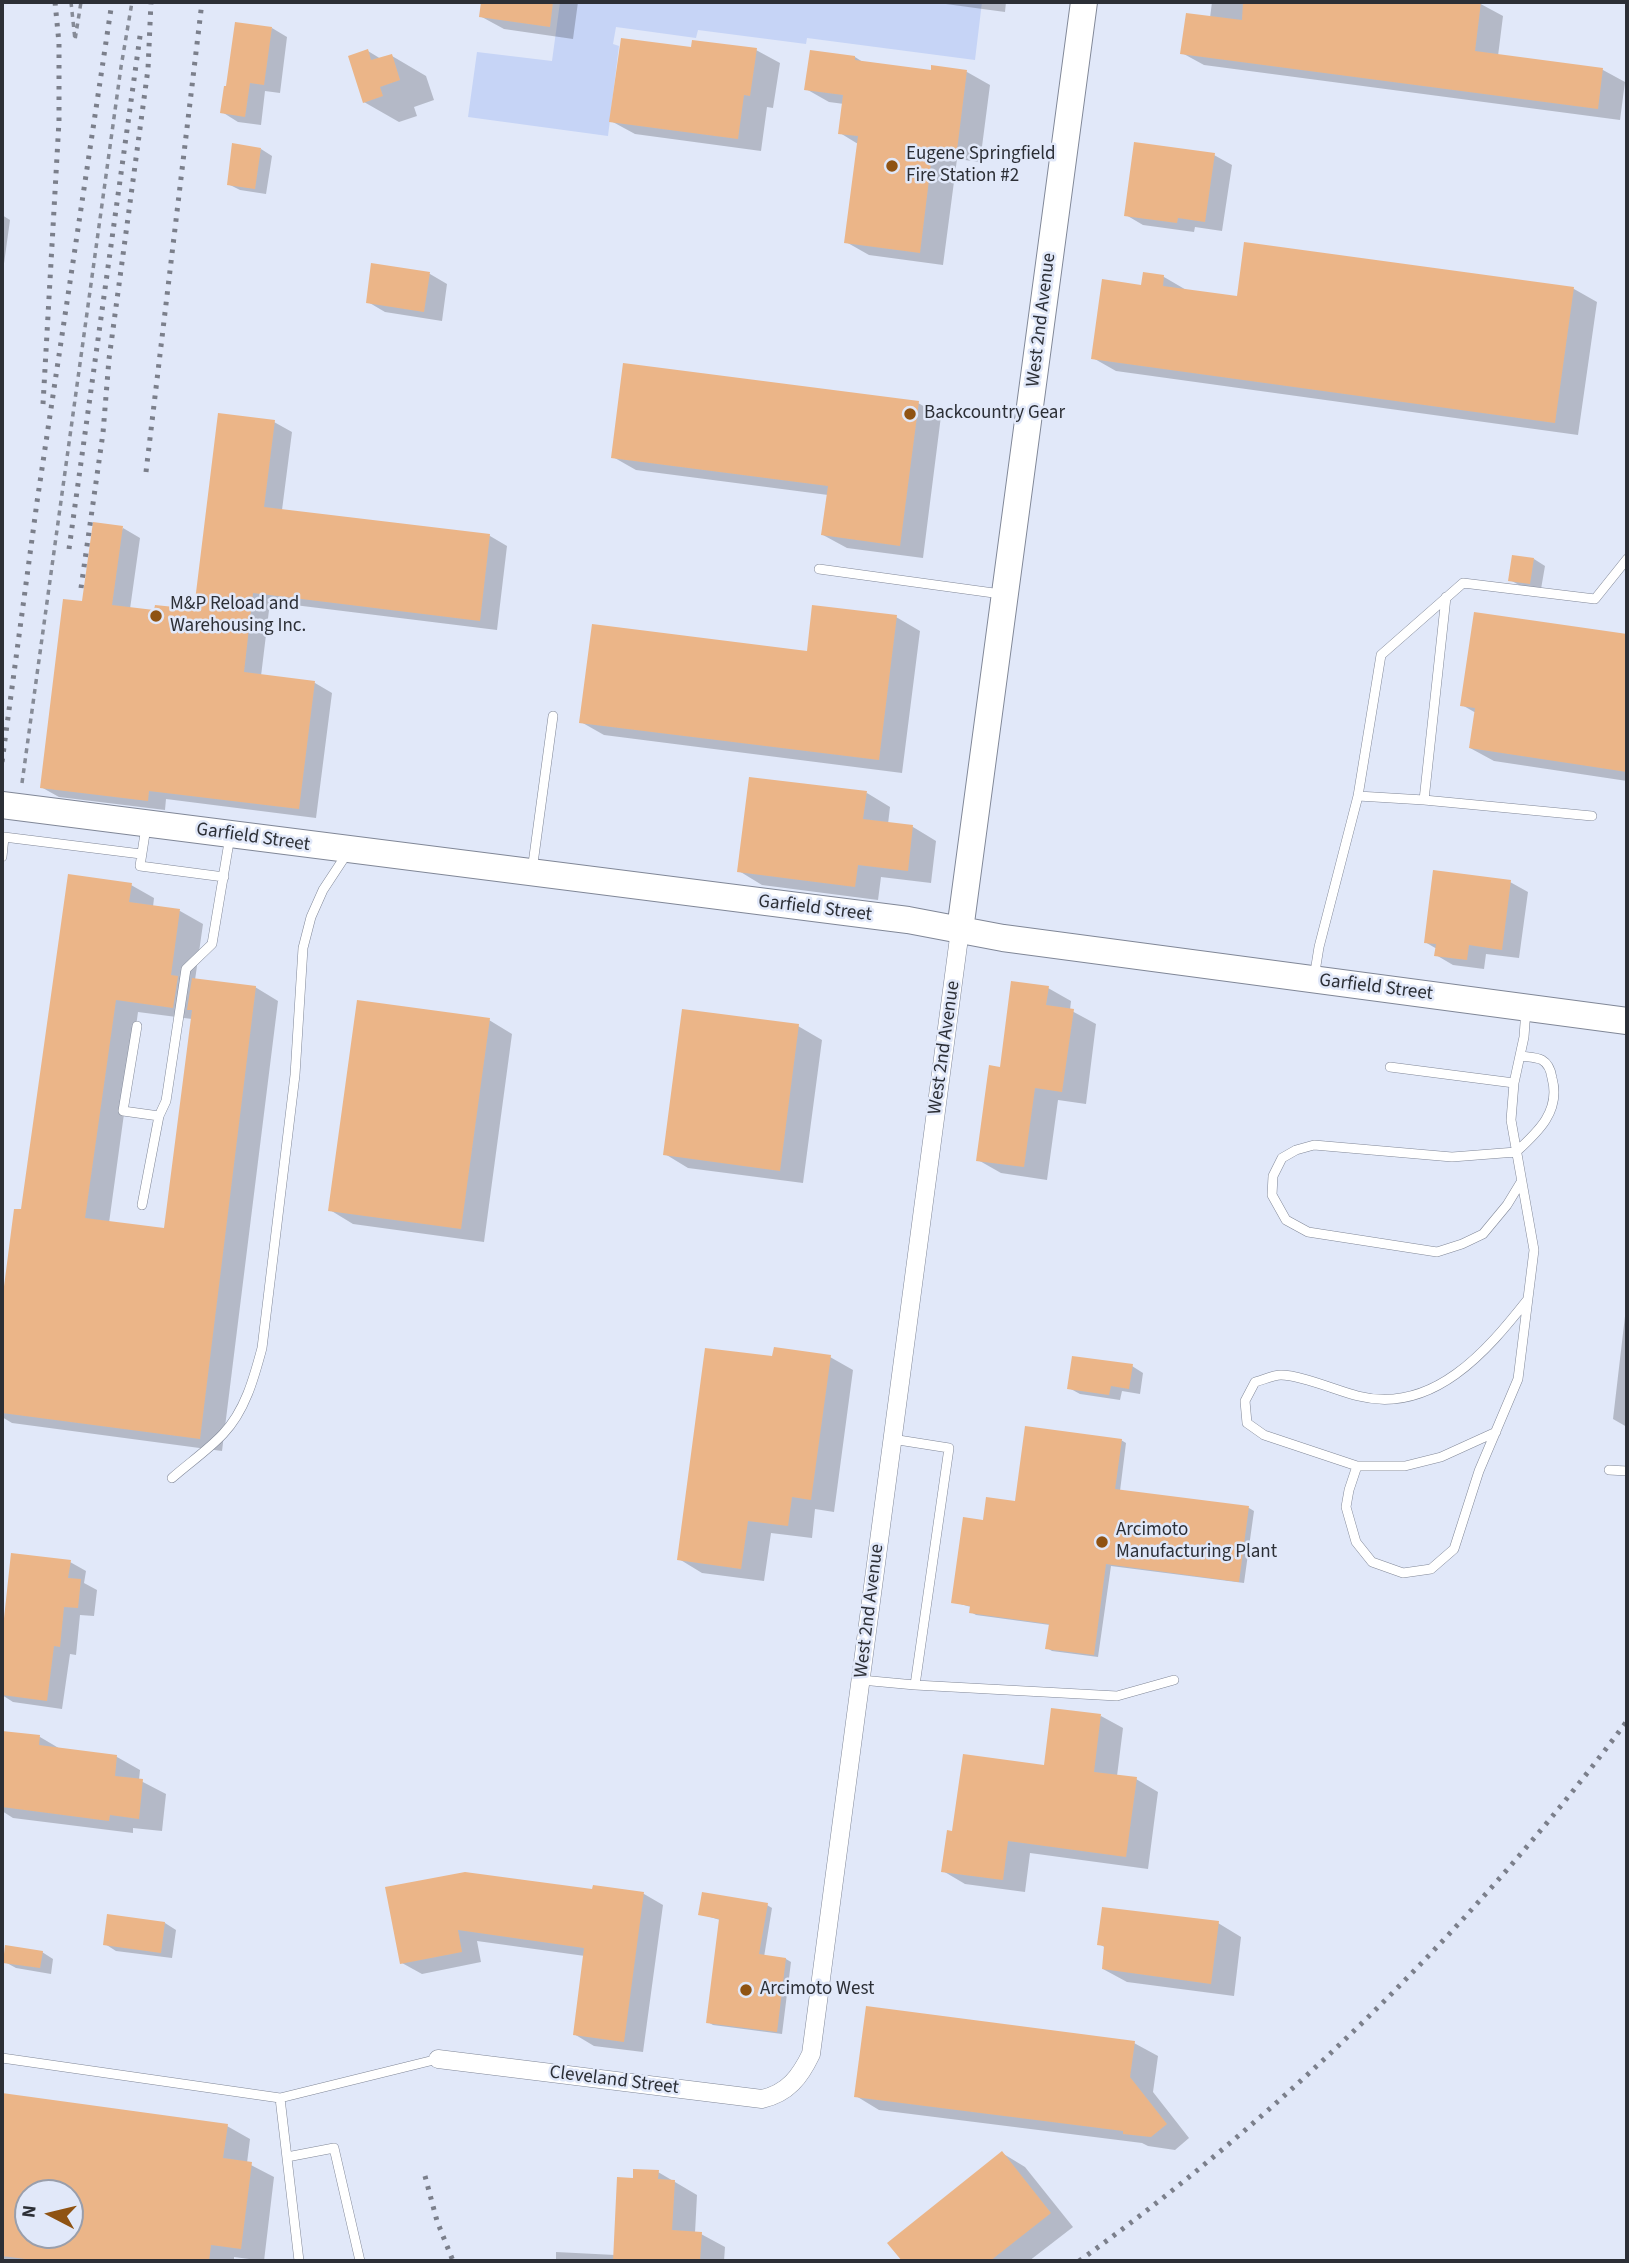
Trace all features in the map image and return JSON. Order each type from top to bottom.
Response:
[{"type":"street","name":"West 2nd Avenue","points":[[788,2088],[802,2074],[811,2054],[1084,2]]},
{"type":"street","name":"Garfield Street","points":[[10,806],[908,920],[1016,940],[1627,1021]]},
{"type":"street","name":"Cleveland Street","points":[[438,2059],[742,2098],[762,2099],[775,2096],[788,2088]]},
{"type":"lane","points":[[1314,980],[1319,947],[1358,796],[1381,655],[1463,583],[1595,599],[1627,559]]},
{"type":"lane","points":[[819,569],[1005,595]]},
{"type":"lane","points":[[1424,800],[1446,597]]},
{"type":"lane","points":[[532,873],[553,716]]},
{"type":"lane","points":[[1358,796],[1592,816]]},
{"type":"lane","points":[[146,824],[140,866],[224,877]]},
{"type":"lane","points":[[142,1205],[159,1116],[166,1101],[186,968],[212,944],[230,834]]},
{"type":"lane","points":[[2,857],[4,837],[141,854]]},
{"type":"lane","points":[[172,1478],[223,1433],[241,1407],[255,1373],[261,1348],[295,1075],[303,948],[311,917],[323,890],[349,850]]},
{"type":"lane","points":[[1357,1466],[1346,1507],[1356,1542],[1372,1562],[1403,1573],[1431,1569],[1454,1549],[1479,1471],[1518,1379],[1529,1298],[1534,1250],[1511,1120],[1526,1007]]},
{"type":"lane","points":[[137,1026],[122,1111],[159,1116]]},
{"type":"lane","points":[[1521,1056],[1542,1060],[1549,1067],[1555,1087],[1549,1115],[1541,1128],[1516,1152],[1452,1157],[1314,1145],[1296,1150],[1282,1158],[1273,1176],[1272,1195],[1286,1220],[1308,1232],[1437,1252],[1483,1234],[1507,1205],[1521,1182]]},
{"type":"lane","points":[[1390,1067],[1514,1083]]},
{"type":"lane","points":[[1496,1432],[1441,1457],[1405,1466],[1357,1466],[1264,1435],[1247,1423],[1245,1401],[1255,1382],[1282,1375],[1360,1397],[1389,1399],[1419,1396],[1457,1374],[1495,1340],[1529,1298]]},
{"type":"lane","points":[[892,1439],[948,1448],[915,1685]]},
{"type":"lane","points":[[1609,1470],[1627,1471]]},
{"type":"lane","points":[[861,1680],[1117,1696],[1174,1680]]},
{"type":"lane","points":[[2,2058],[280,2098],[438,2059]]},
{"type":"lane","points":[[280,2098],[299,2261]]},
{"type":"lane","points":[[287,2157],[334,2148],[360,2261]]},
{"type":"path","points":[[71,2],[75,40],[81,2]]},
{"type":"path","points":[[10,806],[132,2]]},
{"type":"shaded area","points":[[560,2],[982,2],[975,60],[807,38],[806,44],[698,30],[696,38],[616,27],[613,44],[619,46],[608,136],[468,117],[477,52],[552,61]]},
{"type":"building","points":[[481,2],[553,2],[550,27],[479,17]]},
{"type":"building","points":[[1243,2],[1481,2],[1475,51],[1603,68],[1598,109],[1180,54],[1186,13],[1242,20]]},
{"type":"building","points":[[235,22],[272,27],[264,85],[250,83],[245,117],[220,113]]},
{"type":"building","points":[[621,38],[691,47],[692,40],[757,48],[750,96],[744,95],[738,139],[609,122]]},
{"type":"building","points":[[368,49],[371,60],[392,54],[400,80],[380,87],[383,96],[363,103],[348,56]]},
{"type":"building","name":"Eugene Springfield Fire Station #2","points":[[810,50],[855,56],[855,60],[931,70],[931,65],[967,70],[957,150],[933,147],[920,253],[844,243],[858,136],[838,134],[843,95],[804,90]]},
{"type":"building","points":[[1134,142],[1215,153],[1205,222],[1178,218],[1177,223],[1124,216]]},
{"type":"building","points":[[232,143],[261,148],[255,189],[227,185]]},
{"type":"building","points":[[1244,242],[1574,287],[1555,423],[1091,359],[1102,279],[1141,285],[1143,272],[1164,275],[1163,286],[1237,296]]},
{"type":"building","points":[[371,263],[430,272],[424,312],[366,303]]},
{"type":"building","points":[[623,363],[919,401],[900,546],[821,535],[828,486],[611,458]]},
{"type":"building","name":"M&P Reload and Warehousing Inc.","points":[[218,413],[275,420],[264,507],[490,534],[480,621],[253,593],[244,672],[315,681],[299,809],[149,791],[148,801],[40,788],[63,599],[82,601],[93,522],[123,526],[112,605],[154,610],[155,605],[194,609]]},
{"type":"building","points":[[1512,555],[1534,558],[1530,584],[1508,581]]},
{"type":"building","points":[[812,605],[897,615],[879,760],[579,723],[592,624],[807,651]]},
{"type":"building","points":[[1474,612],[1627,634],[1627,772],[1469,748],[1475,708],[1460,706]]},
{"type":"building","points":[[749,777],[867,791],[863,819],[913,825],[908,871],[858,865],[855,887],[737,872]]},
{"type":"building","points":[[1433,870],[1511,880],[1502,950],[1469,945],[1467,960],[1434,956],[1436,944],[1424,943]]},
{"type":"building","points":[[68,874],[132,883],[129,902],[180,909],[171,975],[178,976],[173,1008],[116,1000],[85,1218],[164,1228],[192,1010],[187,1010],[192,978],[256,986],[200,1439],[2,1413],[2,1302],[14,1209],[21,1209]]},
{"type":"building","points":[[1011,981],[1049,986],[1046,1005],[1074,1009],[1062,1092],[1035,1088],[1024,1167],[976,1161],[989,1065],[1000,1067]]},
{"type":"building","points":[[357,1000],[490,1018],[461,1229],[328,1211]]},
{"type":"building","points":[[682,1009],[799,1024],[780,1171],[663,1155]]},
{"type":"building","points":[[774,1347],[831,1355],[811,1500],[792,1497],[788,1526],[748,1521],[741,1569],[677,1560],[705,1348],[772,1356]]},
{"type":"building","points":[[1072,1356],[1133,1364],[1129,1389],[1111,1386],[1109,1395],[1067,1389]]},
{"type":"building","name":"Arcimoto Manufacturing Plant","points":[[1025,1426],[1122,1439],[1115,1489],[1249,1506],[1239,1582],[1106,1564],[1094,1655],[1045,1649],[1049,1624],[969,1613],[970,1606],[951,1603],[963,1517],[983,1520],[986,1497],[1015,1501]]},
{"type":"building","points":[[11,1553],[71,1560],[68,1578],[81,1579],[78,1608],[64,1607],[60,1647],[54,1646],[47,1701],[2,1695],[2,1637]]},
{"type":"building","points":[[1051,1708],[1101,1714],[1094,1772],[1137,1777],[1126,1857],[1008,1841],[1003,1880],[941,1872],[947,1830],[952,1831],[963,1754],[1044,1765]]},
{"type":"building","points":[[2,1731],[40,1735],[39,1745],[117,1755],[115,1776],[143,1779],[139,1819],[110,1815],[109,1821],[2,1807]]},
{"type":"building","points":[[465,1872],[592,1889],[593,1885],[644,1892],[624,2042],[573,2035],[584,1948],[458,1930],[462,1952],[400,1964],[385,1887]]},
{"type":"building","name":"Arcimoto West","points":[[702,1892],[768,1903],[759,1954],[786,1958],[777,2032],[706,2023],[719,1919],[698,1915]]},
{"type":"building","points":[[1102,1907],[1219,1921],[1211,1984],[1102,1969],[1104,1946],[1097,1945]]},
{"type":"building","points":[[107,1914],[165,1922],[161,1953],[103,1945]]},
{"type":"building","points":[[5,1945],[43,1951],[40,1968],[3,1963]]},
{"type":"building","points":[[866,2006],[1135,2041],[1130,2077],[1167,2124],[1151,2137],[1123,2134],[1123,2131],[854,2097]]},
{"type":"building","points":[[2,2093],[228,2124],[223,2158],[252,2162],[241,2249],[211,2245],[209,2261],[41,2261],[2,2256]]},
{"type":"building","points":[[1002,2151],[1051,2213],[990,2261],[902,2261],[887,2243]]},
{"type":"building","points":[[633,2169],[659,2170],[658,2179],[675,2180],[672,2230],[702,2232],[700,2261],[613,2261],[617,2177],[633,2178]]},
{"type":"railway","points":[[43,404],[59,121],[59,43],[55,2]]},
{"type":"railway","points":[[2,762],[37,502],[112,2]]},
{"type":"railway","points":[[81,588],[148,69],[151,2]]},
{"type":"railway","points":[[146,472],[202,2]]},
{"type":"railway","points":[[69,549],[141,29]]},
{"type":"railway","points":[[1079,2261],[1230,2143],[1374,2012],[1507,1870],[1627,1721]]},
{"type":"railway","points":[[425,2176],[437,2221],[453,2261]]},
{"type":"place","name":"Eugene Springfield Fire Station #2","points":[[892,166]]},
{"type":"place","name":"Backcountry Gear","points":[[910,414]]},
{"type":"place","name":"M&P Reload and Warehousing Inc.","points":[[156,616]]},
{"type":"place","name":"Arcimoto Manufacturing Plant","points":[[1102,1542]]},
{"type":"place","name":"Arcimoto West","points":[[746,1990]]}]
